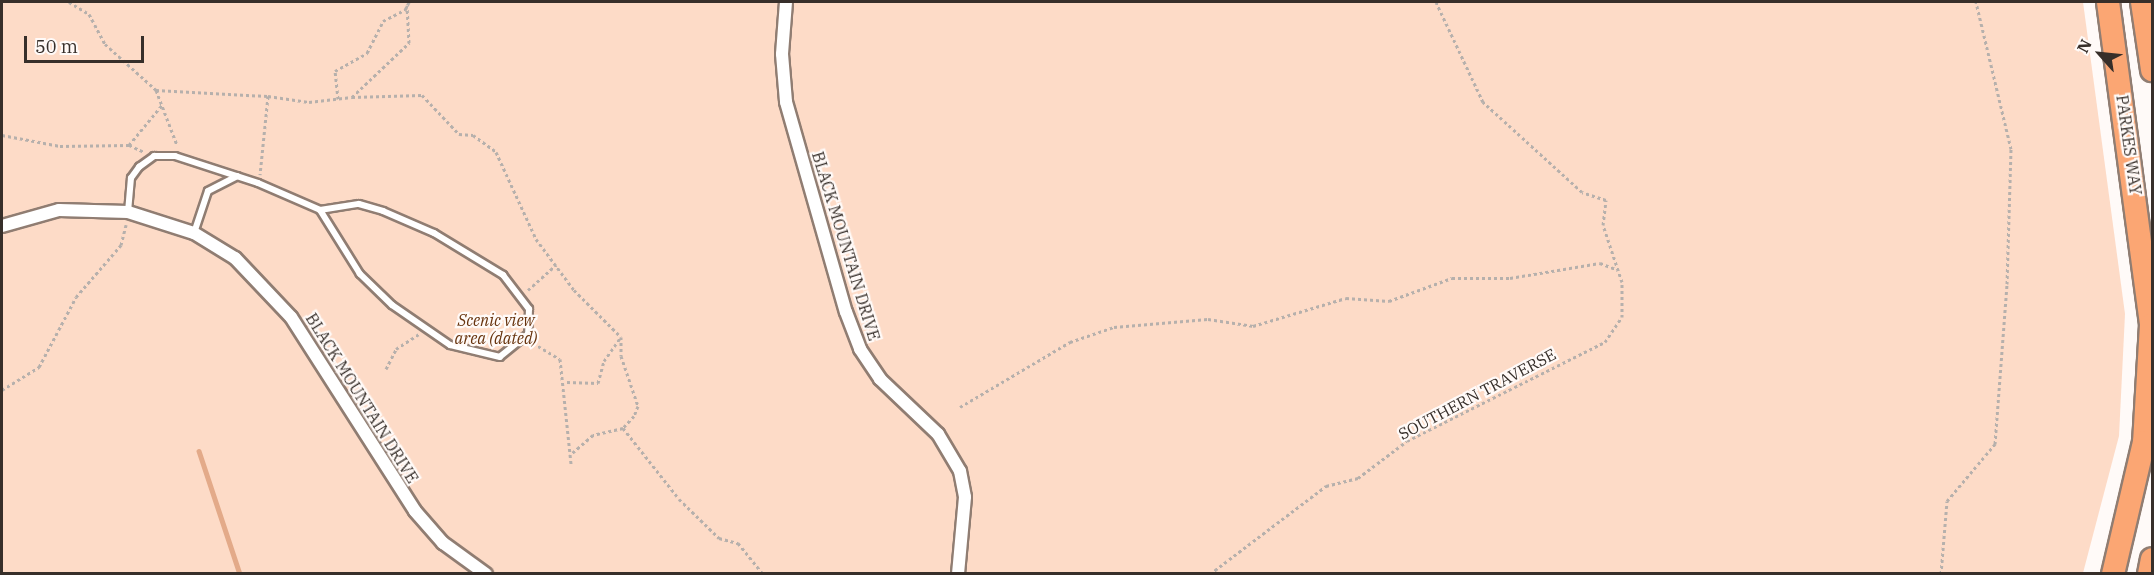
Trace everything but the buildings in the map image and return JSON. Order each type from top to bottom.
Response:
[{"type":"highway","name":"PARKES WAY","points":[[2108,2],[2151,325],[2144,442],[2113,573]]},
{"type":"highway","points":[[2142,2],[2152,70]]},
{"type":"highway","points":[[2149,573],[2152,559]]},
{"type":"street","name":"BLACK MOUNTAIN DRIVE","points":[[786,2],[786,102],[843,301],[860,349],[874,369],[938,435],[960,471],[965,496],[958,573]]},
{"type":"street","name":"BLACK MOUNTAIN DRIVE","points":[[2,226],[58,210],[128,212],[194,232],[235,258],[291,317],[415,512],[443,543],[486,573]]},
{"type":"lane","points":[[128,212],[130,178],[154,156],[175,156],[258,183],[320,210],[359,204],[389,213],[470,253],[522,295],[529,309],[528,334],[512,351],[487,357],[426,330],[360,274],[320,210]]},
{"type":"lane","points":[[194,232],[208,191],[237,176]]},
{"type":"path","points":[[69,2],[89,14],[105,44],[156,90],[178,141],[175,156]]},
{"type":"path","name":"SOUTHERN TRAVERSE","points":[[1210,573],[1326,486],[1358,478],[1407,441],[1605,342],[1622,317],[1618,270],[1604,225],[1606,200],[1582,192],[1483,102],[1436,2]]},
{"type":"path","points":[[1941,573],[1947,501],[1995,444],[2007,284],[2011,148],[1976,2]]},
{"type":"path","points":[[352,97],[409,43],[408,3]]},
{"type":"path","points":[[338,99],[335,71],[367,53],[383,21],[408,3]]},
{"type":"path","points":[[156,90],[268,96],[309,102],[352,97],[422,95],[459,134],[473,135],[496,152],[525,221],[556,265],[621,337],[621,356],[638,406],[623,428],[593,435],[570,455]]},
{"type":"path","points":[[258,183],[267,148],[268,96]]},
{"type":"path","points":[[129,145],[162,105]]},
{"type":"path","points":[[2,135],[60,146],[129,145],[154,156]]},
{"type":"path","points":[[2,390],[39,367],[76,297],[121,244],[128,212]]},
{"type":"path","points":[[960,406],[1070,342],[1114,327],[1208,319],[1253,326],[1346,298],[1389,301],[1452,278],[1510,278],[1600,263],[1618,270]]},
{"type":"path","points":[[522,295],[556,265]]},
{"type":"path","points":[[386,369],[396,349],[426,330]]},
{"type":"path","points":[[528,334],[536,347],[560,359],[567,382],[571,464]]},
{"type":"path","points":[[567,382],[598,383],[604,361],[621,337]]},
{"type":"path","points":[[623,428],[679,499],[719,538],[738,543],[763,573]]},
{"type":"green space","name":"Scenic view area (dated)","points":[[2,2],[2083,2],[2125,314],[2119,436],[2083,573],[2,573]]},
{"type":"waterway","points":[[199,451],[240,574]]}]
